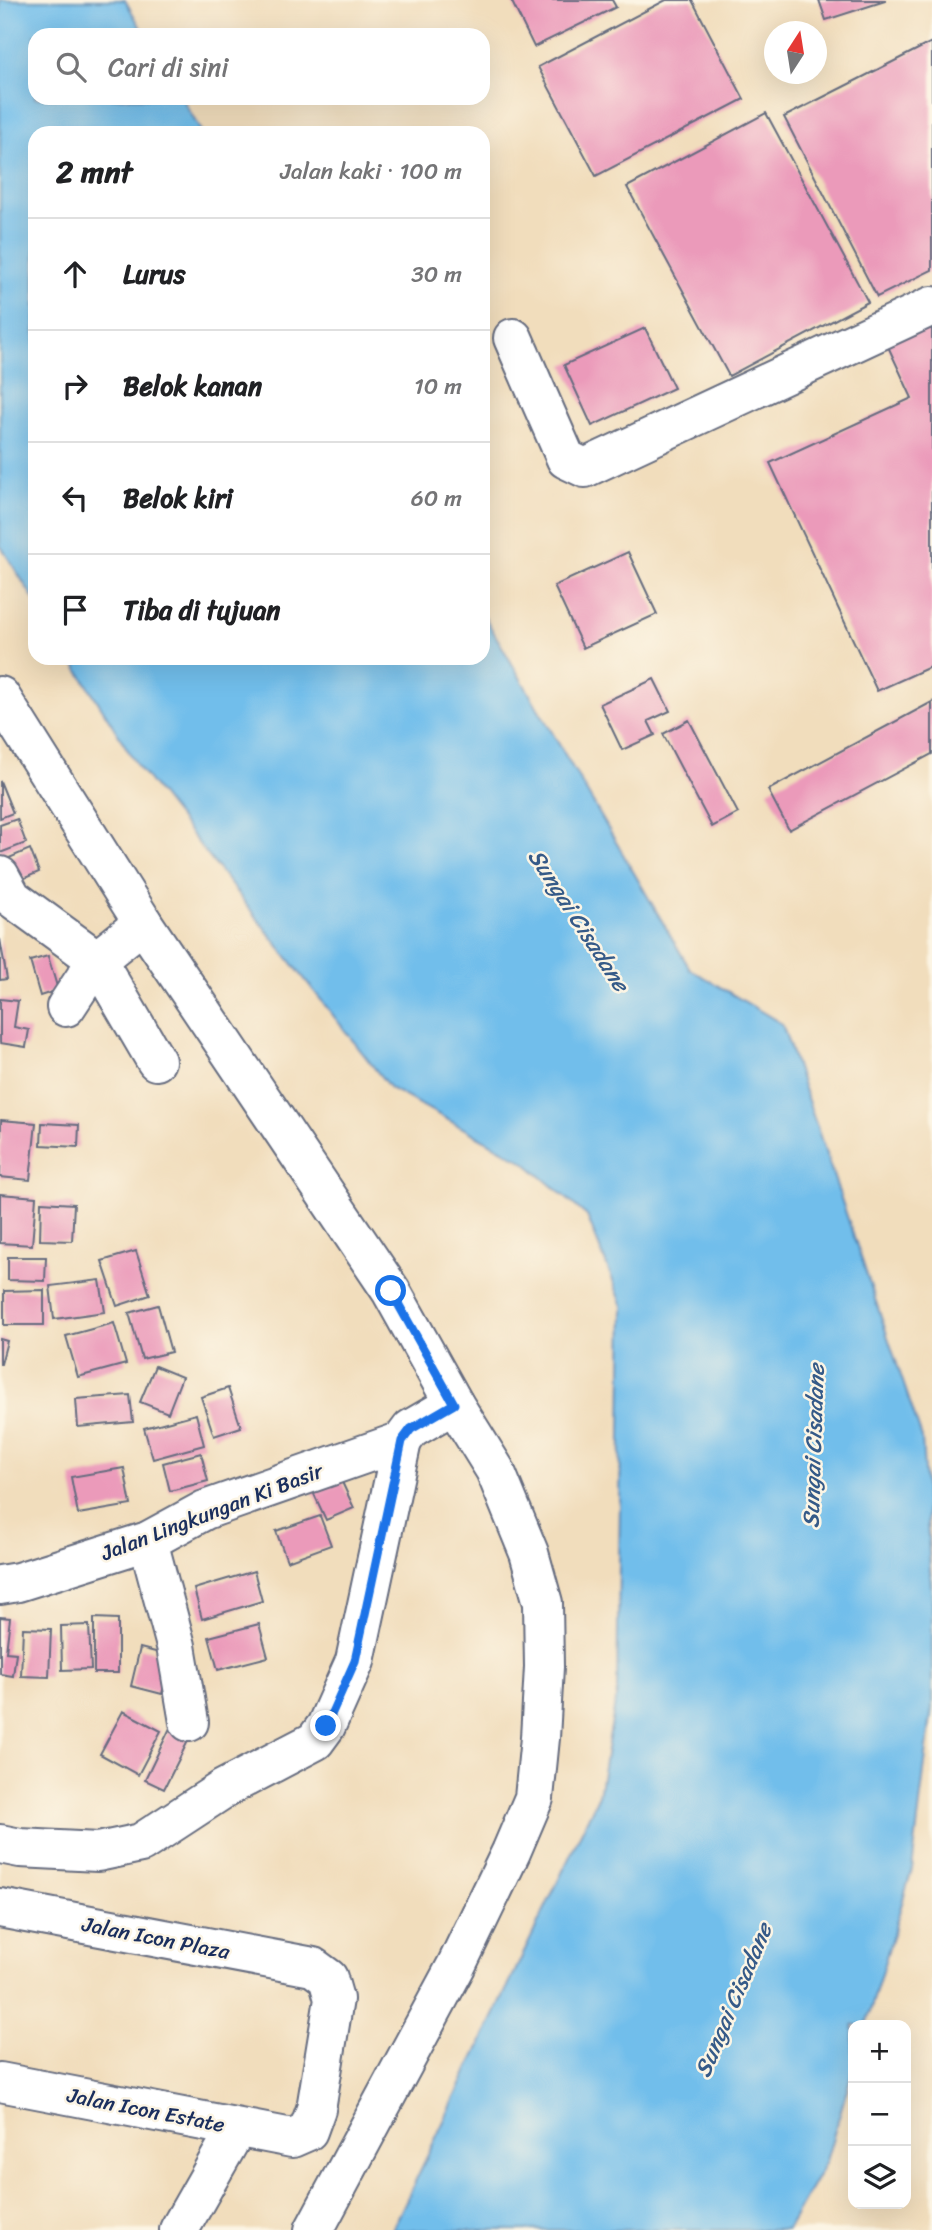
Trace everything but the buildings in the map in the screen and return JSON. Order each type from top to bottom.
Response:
[{"type":"street","points":[[513,338],[566,459],[585,468],[932,306]]},
{"type":"street","points":[[0,696],[143,923],[391,1291],[495,1471],[529,1553],[543,1603],[544,1667],[534,1798],[456,1966],[314,2230]]},
{"type":"street","points":[[0,876],[12,898],[97,960],[156,1061]]},
{"type":"street","points":[[66,1007],[97,960],[143,923]]},
{"type":"street","name":"Jalan Lingkungan Ki Basir","points":[[0,1585],[18,1582],[148,1541],[205,1510],[402,1441],[411,1429],[454,1404]]},
{"type":"street","points":[[0,1844],[20,1848],[98,1852],[141,1843],[225,1788],[315,1741],[326,1726],[355,1661],[402,1441]]},
{"type":"street","points":[[148,1541],[176,1646],[189,1722]]},
{"type":"street","name":"Jalan Icon Plaza","points":[[0,1909],[313,1967],[328,1978],[334,1999],[316,2109],[308,2132],[292,2138]]},
{"type":"street","name":"Jalan Icon Estate","points":[[0,2082],[292,2138]]},
{"type":"street","points":[[179,2230],[237,2128]]},
{"type":"water","points":[[0,0],[125,0],[141,28],[28,28],[28,105],[186,105],[198,126],[28,126],[28,590],[0,545]]},
{"type":"water","name":"Sungai Cisadane","points":[[490,626],[690,969],[782,1024],[922,1438],[932,1601],[932,1707],[912,1869],[867,2020],[848,2020],[848,2086],[826,2161],[787,2230],[392,2230],[599,1795],[617,1692],[623,1306],[587,1216],[523,1161],[390,1088],[137,765],[75,665],[490,665]]},
{"type":"route","points":[[326,1726],[355,1661],[402,1441],[411,1429],[454,1404],[391,1291]]}]
